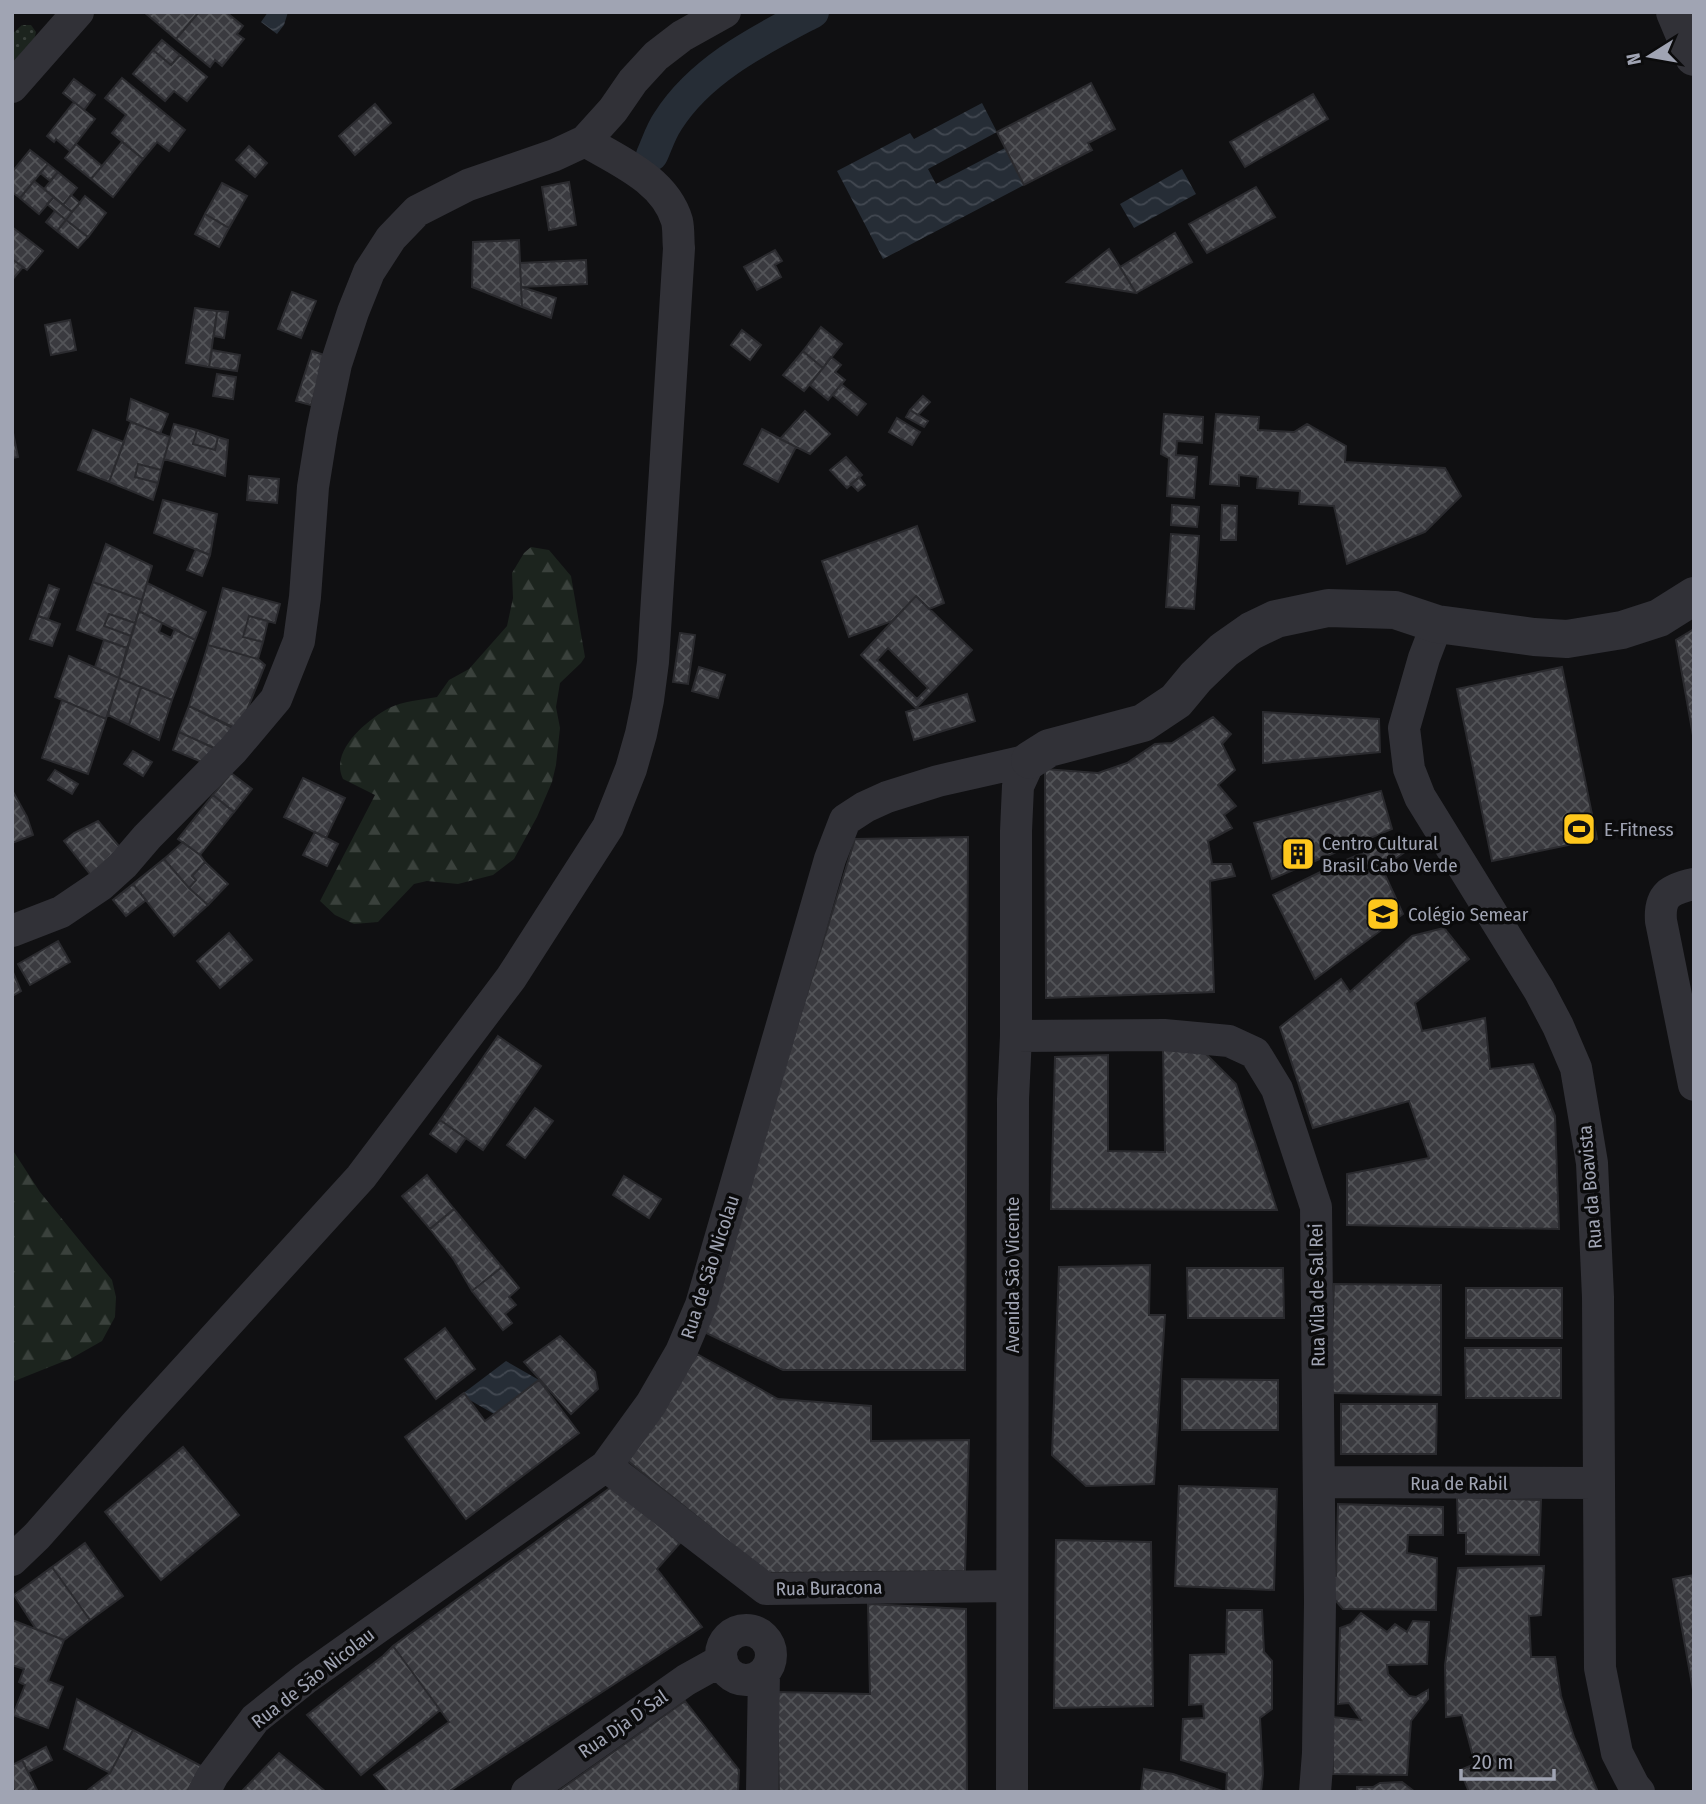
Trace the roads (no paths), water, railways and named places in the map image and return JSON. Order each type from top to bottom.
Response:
[{"type":"street","points":[[12,931],[61,912],[101,885],[233,750],[276,699],[299,641],[313,487],[336,364],[369,272],[391,238],[417,211],[468,185],[555,155],[585,141],[656,57],[682,36],[725,12]]},
{"type":"street","points":[[1675,12],[1694,57]]},
{"type":"street","points":[[12,87],[69,16]]},
{"type":"street","points":[[12,1560],[37,1536],[145,1413],[361,1177],[512,978],[608,827],[631,769],[641,734],[653,662],[679,248],[677,223],[670,203],[658,188],[638,172],[585,141]]},
{"type":"street","points":[[1030,760],[1049,748],[1143,723],[1176,701],[1224,650],[1251,631],[1276,620],[1328,608],[1395,610],[1437,624],[1567,639],[1622,630],[1659,618],[1694,596]]},
{"type":"street","name":"Rua da Boavista","points":[[1437,624],[1424,658],[1404,728],[1409,769],[1420,797],[1539,990],[1576,1068],[1592,1163],[1598,1297],[1600,1668],[1617,1753],[1639,1792]]},
{"type":"street","name":"Avenida São Vicente","points":[[1012,1792],[1016,831],[1018,786],[1030,760]]},
{"type":"street","name":"Rua de São Nicolau","points":[[204,1792],[213,1775],[255,1719],[305,1679],[606,1466],[651,1404],[681,1352],[701,1305],[830,859],[845,820],[887,797],[938,781],[1030,760]]},
{"type":"street","points":[[1681,889],[1660,906],[1694,1085]]},
{"type":"street","name":"Rua Vila de Sal Rei","points":[[1016,1036],[1164,1035],[1228,1041],[1255,1053],[1278,1089],[1316,1207],[1319,1482],[1318,1753],[1315,1792]]},
{"type":"street","name":"Rua Buracona","points":[[606,1466],[766,1589],[1011,1586]]},
{"type":"street","name":"Rua de Rabil","points":[[1319,1482],[1599,1483]]},
{"type":"street","points":[[757,1633],[766,1589]]},
{"type":"street","points":[[734,1633],[757,1633],[764,1638],[770,1652],[768,1667],[764,1673],[750,1680],[735,1678],[722,1660],[724,1644],[734,1633]]},
{"type":"street","name":"Rua Dja D´Sal","points":[[527,1792],[686,1680],[722,1660]]},
{"type":"street","points":[[762,1792],[764,1673]]},
{"type":"water","points":[[268,12],[288,12],[284,25],[277,34],[261,22]]},
{"type":"water","points":[[982,103],[997,132],[928,169],[936,184],[1005,148],[1024,185],[883,259],[837,171],[910,133],[914,139]]},
{"type":"water","points":[[1182,169],[1196,194],[1134,228],[1120,204]]},
{"type":"water","points":[[506,1361],[539,1380],[494,1414],[461,1395]]},
{"type":"waterway","points":[[652,155],[668,121],[697,86],[733,57],[813,12]]},
{"type":"place","name":"E-Fitness","points":[[1579,829]]},
{"type":"place","name":"Centro Cultural Brasil Cabo Verde","points":[[1298,854]]},
{"type":"place","name":"Colégio Semear","points":[[1383,914]]}]
